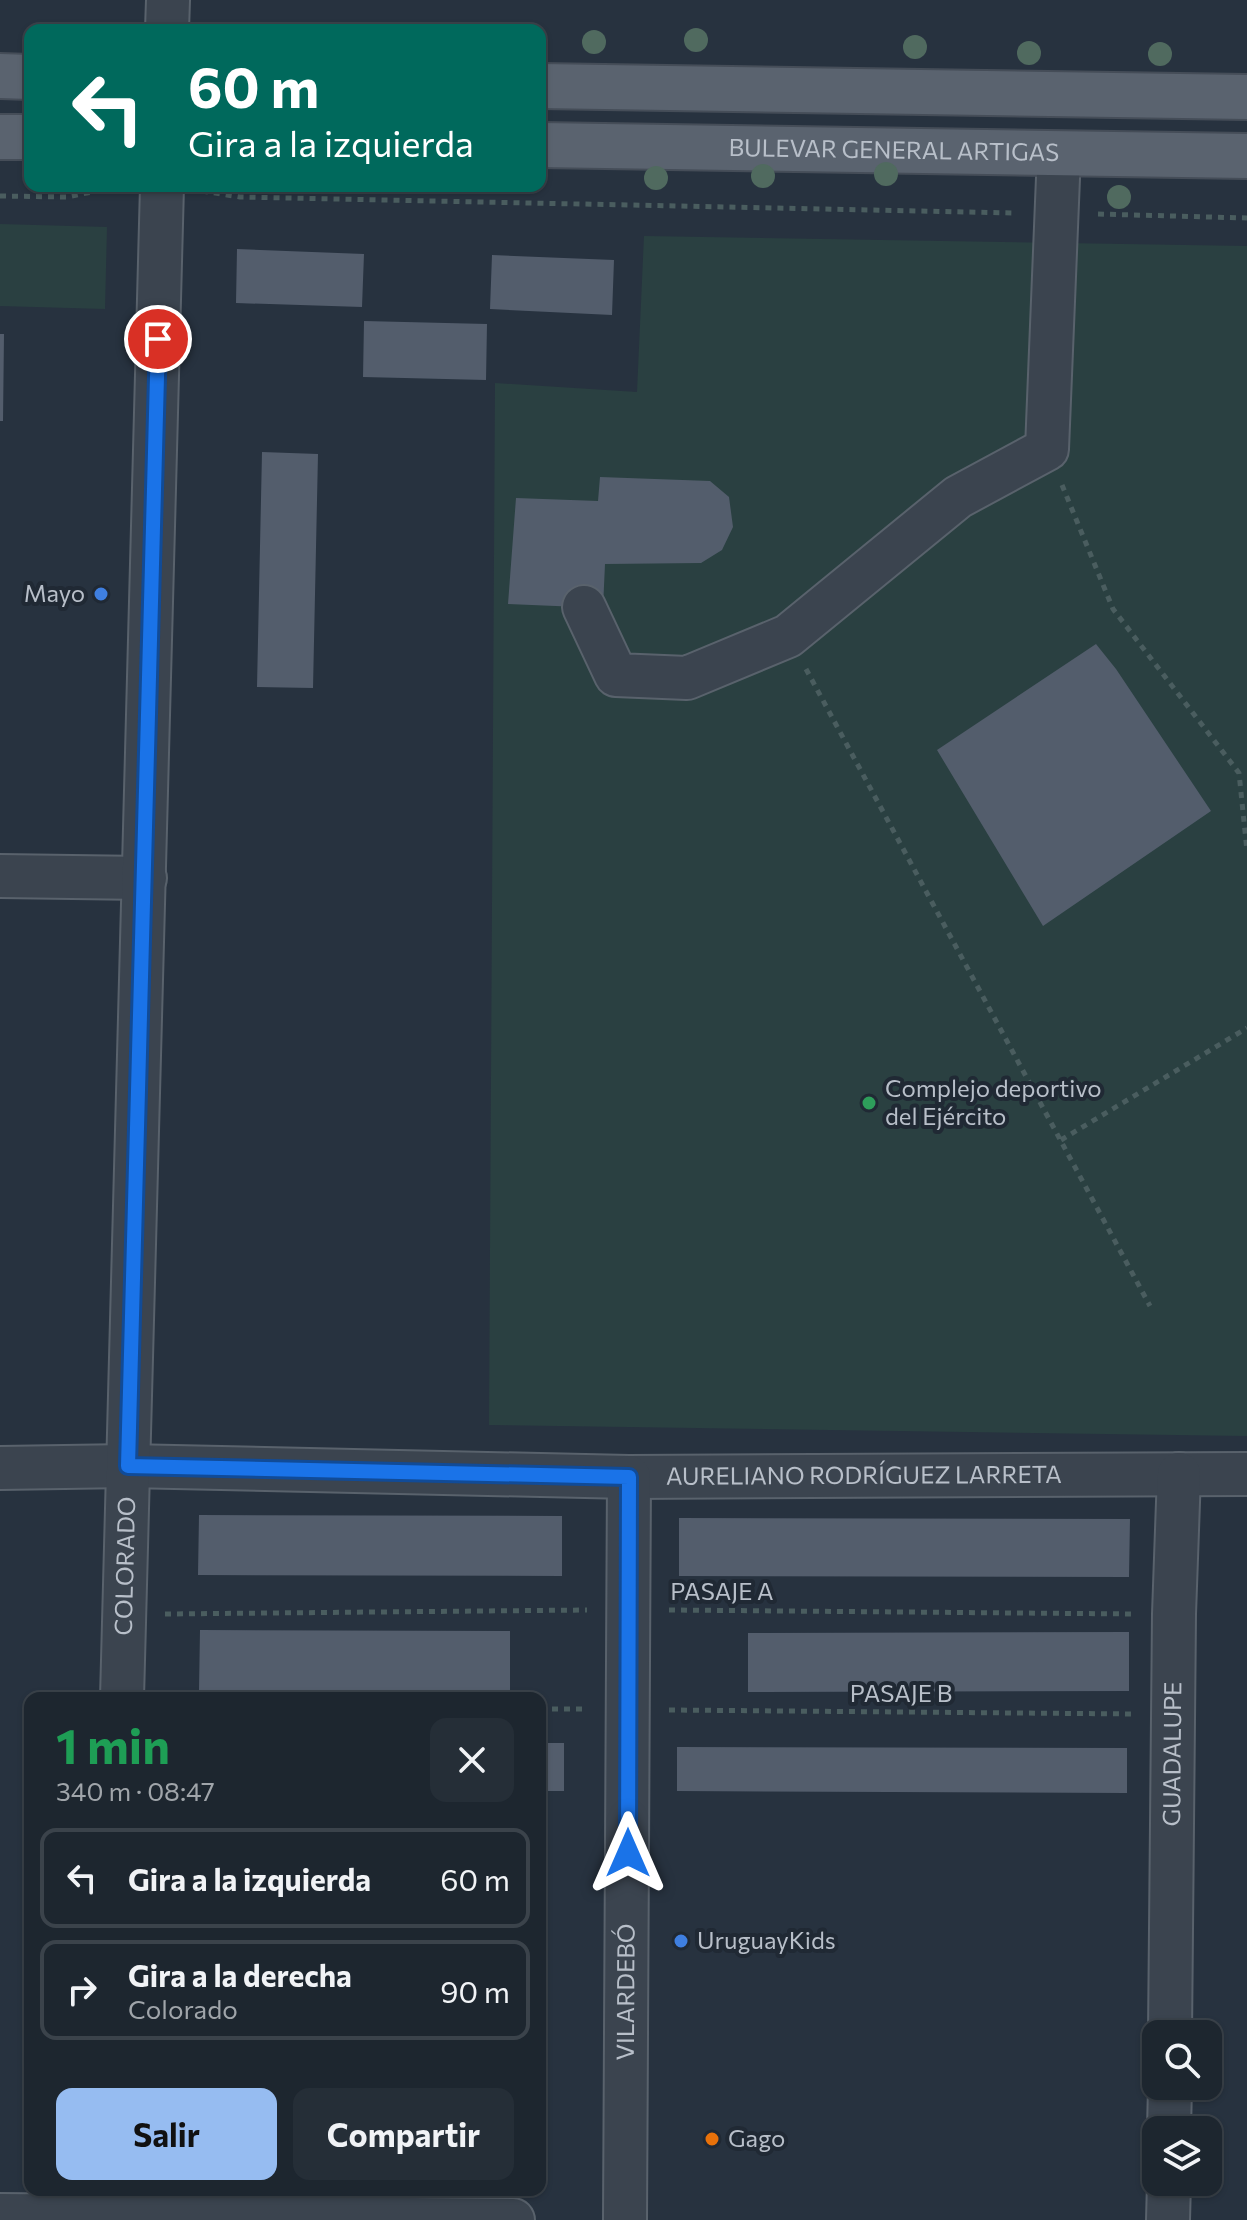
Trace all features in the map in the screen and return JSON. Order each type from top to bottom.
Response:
[{"type":"main road","points":[[0,76],[24,77]]},
{"type":"main road","points":[[546,86],[1247,97]]},
{"type":"main road","points":[[0,137],[24,137]]},
{"type":"main road","name":"BULEVAR GENERAL ARTIGAS","points":[[546,145],[1247,156]]},
{"type":"street","points":[[167,24],[168,0]]},
{"type":"street","points":[[584,607],[616,675],[687,678],[788,636],[958,497],[1047,449],[1059,153]]},
{"type":"street","name":"COLORADO","points":[[122,1692],[145,878],[181,192]]},
{"type":"street","points":[[0,876],[145,878]]},
{"type":"street","name":"AURELIANO RODRÍGUEZ LARRETA","points":[[0,1468],[128,1466],[629,1477],[1247,1474]]},
{"type":"street","name":"GUADALUPE","points":[[1170,2020],[1174,1614],[1179,1474]]},
{"type":"street","name":"VILARDEBÓ","points":[[625,2220],[629,1477]]},
{"type":"street","points":[[1168,2220],[1169,2196]]},
{"type":"street","points":[[0,2215],[111,2209],[513,2220]]},
{"type":"path","points":[[0,196],[67,197],[94,192]]},
{"type":"path","points":[[207,192],[240,197],[1247,218]]},
{"type":"path","points":[[1047,449],[1113,609],[1239,773],[1247,851]]},
{"type":"path","points":[[788,636],[1150,1306]]},
{"type":"path","points":[[1061,1140],[1247,1028]]},
{"type":"path","name":"PASAJE A","points":[[124,1615],[628,1609],[1174,1614]]},
{"type":"path","name":"PASAJE B","points":[[628,1710],[1173,1714]]},
{"type":"green space","points":[[0,224],[107,227],[105,309],[0,306]]},
{"type":"green space","name":"Complejo deportivo del Ejército","points":[[644,236],[1247,246],[1247,1436],[489,1425],[495,383],[637,392]]},
{"type":"building","points":[[237,249],[364,254],[362,307],[236,303]]},
{"type":"building","points":[[492,255],[614,260],[612,315],[490,309]]},
{"type":"building","points":[[364,321],[487,324],[486,380],[363,377]]},
{"type":"building","points":[[0,334],[4,334],[3,421],[0,421]]},
{"type":"building","points":[[262,452],[318,454],[313,688],[257,687]]},
{"type":"building","points":[[600,477],[710,481],[729,497],[733,527],[722,550],[701,563],[605,564],[603,608],[508,604],[516,498],[598,501]]},
{"type":"building","points":[[1096,644],[1211,811],[1043,926],[937,750]]},
{"type":"building","points":[[199,1515],[562,1516],[562,1576],[198,1575]]},
{"type":"building","points":[[679,1518],[1130,1519],[1129,1577],[679,1576]]},
{"type":"building","points":[[200,1630],[510,1631],[510,1691],[199,1690]]},
{"type":"building","points":[[1129,1632],[1129,1691],[748,1692],[748,1633]]},
{"type":"building","points":[[546,1743],[564,1743],[564,1791],[546,1791]]},
{"type":"building","points":[[677,1747],[1127,1748],[1127,1793],[677,1791]]},
{"type":"place","name":"Mayo","points":[[101,594]]},
{"type":"place","name":"Complejo deportivo del Ejército","points":[[869,1103]]},
{"type":"place","name":"UruguayKids","points":[[681,1941]]},
{"type":"place","name":"Gago","points":[[712,2139]]},
{"type":"route","points":[[158,339],[128,1466],[629,1477],[628,1853]]}]
